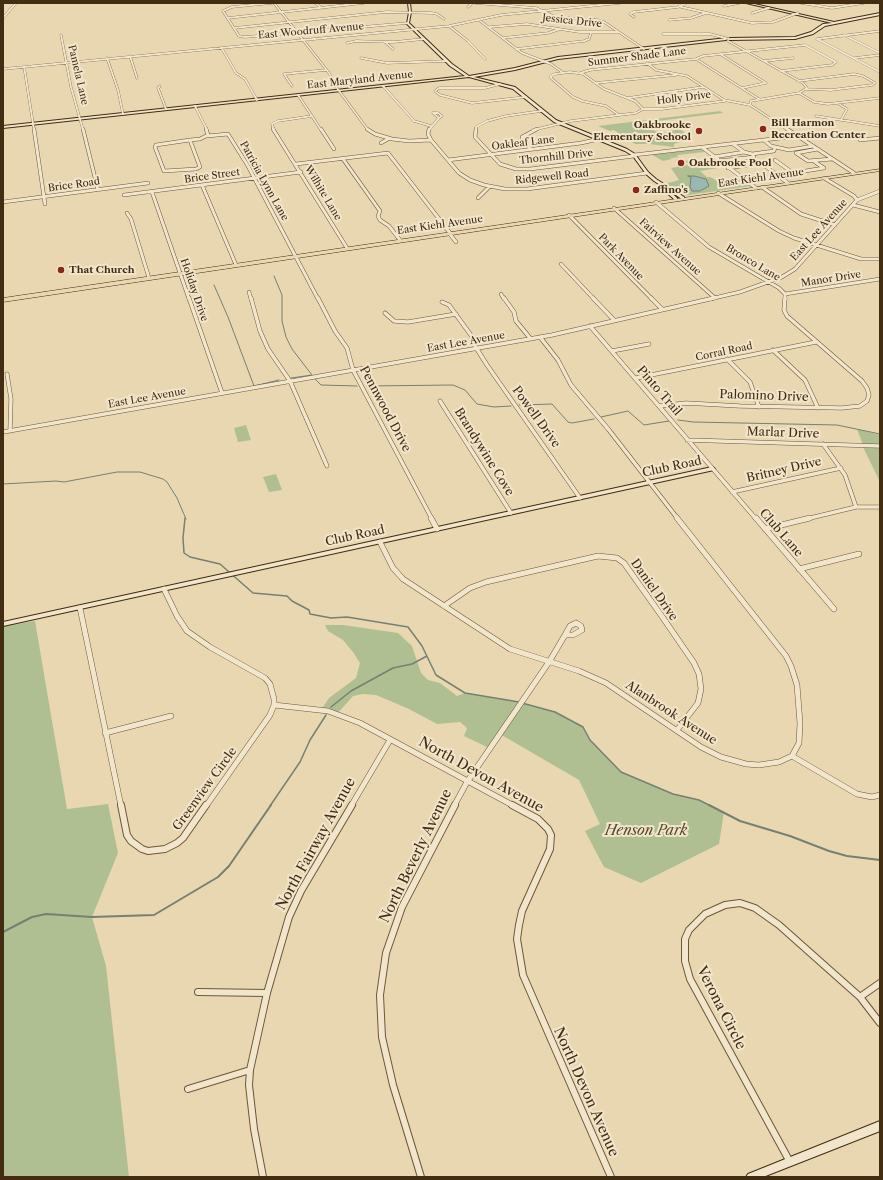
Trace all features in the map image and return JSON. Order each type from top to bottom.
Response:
[{"type":"main road","name":"East Kiehl Avenue","points":[[3,300],[614,208],[880,170]]},
{"type":"street","points":[[3,18],[16,3]]},
{"type":"street","points":[[408,23],[298,33],[245,37],[239,36],[223,11],[227,8],[273,3],[282,12],[290,23],[298,33],[326,70],[368,130],[375,134],[388,139],[409,141],[431,140],[428,131],[439,118]]},
{"type":"street","points":[[315,3],[322,8]]},
{"type":"street","points":[[228,18],[364,3]]},
{"type":"street","points":[[408,23],[410,12],[409,3]]},
{"type":"street","points":[[468,8],[473,3],[536,8],[543,11]]},
{"type":"street","name":"East Woodruff Avenue","points":[[3,69],[449,26],[501,15],[620,3]]},
{"type":"street","points":[[681,7],[686,3]]},
{"type":"street","points":[[724,6],[738,3]]},
{"type":"street","points":[[747,3],[834,22]]},
{"type":"street","points":[[801,3],[832,8],[864,3]]},
{"type":"street","points":[[634,17],[630,14],[634,12],[681,7],[741,22],[758,23],[773,22],[798,13]]},
{"type":"street","points":[[752,13],[769,8]]},
{"type":"street","name":"Jessica Drive","points":[[543,11],[550,16],[559,18],[597,20],[604,22],[619,32]]},
{"type":"street","points":[[234,28],[386,12],[432,13],[437,14],[444,20]]},
{"type":"street","points":[[669,20],[691,18],[706,13]]},
{"type":"street","name":"East Maryland Avenue","points":[[3,127],[257,100],[383,84],[467,76],[506,71],[543,61],[567,57],[738,39],[796,38],[834,22],[880,14]]},
{"type":"street","points":[[478,20],[490,27],[528,57],[551,64],[562,72]]},
{"type":"street","points":[[408,23],[447,62],[467,76],[514,88],[541,111],[560,123],[624,148],[634,155],[648,173],[676,199]]},
{"type":"street","name":"Jessica Drive","points":[[490,27],[528,24],[591,33],[619,32]]},
{"type":"street","points":[[449,26],[468,41],[485,59]]},
{"type":"street","points":[[503,38],[548,33],[560,29]]},
{"type":"street","points":[[880,31],[817,38],[880,72]]},
{"type":"street","points":[[619,32],[644,49]]},
{"type":"street","points":[[873,32],[880,35]]},
{"type":"street","points":[[516,48],[584,41],[589,39],[591,33]]},
{"type":"street","points":[[663,34],[710,34],[722,37],[804,84],[806,89]]},
{"type":"street","name":"Pamela Lane","points":[[61,35],[79,118],[98,190]]},
{"type":"street","points":[[844,35],[880,54]]},
{"type":"street","points":[[347,43],[356,41],[385,42],[425,40]]},
{"type":"street","points":[[385,42],[393,49]]},
{"type":"street","name":"Summer Shade Lane","points":[[562,72],[580,73],[590,70],[696,59],[720,54],[805,45],[836,62],[834,64],[781,71]]},
{"type":"street","points":[[221,47],[236,73],[245,78],[257,100]]},
{"type":"street","points":[[720,54],[766,83],[742,88]]},
{"type":"street","points":[[855,58],[880,54]]},
{"type":"street","points":[[130,56],[137,78]]},
{"type":"street","points":[[107,58],[118,90],[123,114]]},
{"type":"street","points":[[361,58],[379,62],[447,62]]},
{"type":"street","points":[[764,61],[793,58]]},
{"type":"street","points":[[696,59],[759,99]]},
{"type":"street","points":[[647,63],[656,70],[682,75],[727,101],[750,105],[854,174]]},
{"type":"street","points":[[24,66],[34,123],[45,204]]},
{"type":"street","points":[[292,86],[284,74],[326,70]]},
{"type":"street","points":[[562,72],[554,74],[551,78],[573,97],[582,101],[606,106],[619,115]]},
{"type":"street","points":[[580,73],[609,92],[628,98],[639,104],[643,109]]},
{"type":"street","points":[[750,105],[753,100],[799,94],[806,89],[831,90],[872,85],[875,83],[863,76],[854,74],[799,81]]},
{"type":"street","points":[[595,83],[682,75]]},
{"type":"street","points":[[383,84],[414,121],[431,126]]},
{"type":"street","points":[[500,84],[485,88],[455,86],[439,88],[435,91],[440,95],[463,102],[476,103],[526,97]]},
{"type":"street","points":[[160,86],[158,88],[166,109]]},
{"type":"street","points":[[628,98],[703,87]]},
{"type":"street","points":[[799,94],[816,102],[839,104],[880,98]]},
{"type":"street","points":[[298,95],[334,149]]},
{"type":"street","name":"Holly Drive","points":[[531,150],[523,141],[522,137],[524,134],[560,123],[638,113],[643,109],[662,109],[727,101]]},
{"type":"street","points":[[839,104],[847,109],[841,120]]},
{"type":"street","points":[[190,140],[200,167],[180,171],[164,171],[155,148],[156,145],[207,136],[208,132],[195,106]]},
{"type":"street","name":"Thornhill Drive","points":[[541,111],[499,117],[476,126],[474,133],[476,138],[501,165],[521,170],[798,136]]},
{"type":"street","points":[[296,164],[272,125],[282,120],[312,116]]},
{"type":"street","points":[[816,116],[880,126]]},
{"type":"street","name":"Patricia Lynn Lane","points":[[207,136],[228,134],[254,178],[295,256]]},
{"type":"street","name":"Oakleaf Lane","points":[[448,160],[581,143],[599,138]]},
{"type":"street","points":[[860,140],[880,138]]},
{"type":"street","points":[[381,143],[388,139]]},
{"type":"street","name":"Ridgewell Road","points":[[431,140],[463,176],[474,182],[490,186],[527,189],[648,173]]},
{"type":"street","points":[[764,140],[771,146],[789,150],[813,146]]},
{"type":"street","points":[[733,144],[744,152],[752,154],[774,151],[775,147]]},
{"type":"street","points":[[703,148],[756,188]]},
{"type":"street","points":[[818,150],[796,153],[808,161],[815,162],[832,159]]},
{"type":"street","points":[[714,157],[744,152]]},
{"type":"street","name":"Wilhite Lane","points":[[296,164],[388,153],[450,233]]},
{"type":"street","points":[[720,161],[754,157],[752,154]]},
{"type":"street","points":[[343,159],[380,211],[378,216],[380,220],[389,226],[400,240]]},
{"type":"street","points":[[776,160],[793,173],[824,168],[815,162]]},
{"type":"street","points":[[728,168],[761,163],[788,183]]},
{"type":"street","name":"Wilhite Lane","points":[[296,164],[347,248]]},
{"type":"street","name":"Brice Street","points":[[124,196],[302,172]]},
{"type":"street","name":"East Lee Avenue","points":[[3,432],[540,337],[740,292],[771,282],[795,269],[857,200],[854,196],[824,178]]},
{"type":"street","name":"Brice Road","points":[[3,202],[148,183]]},
{"type":"street","points":[[202,185],[236,265]]},
{"type":"street","points":[[478,198],[490,186]]},
{"type":"street","points":[[664,187],[683,198]]},
{"type":"street","points":[[762,187],[801,214],[835,225]]},
{"type":"street","points":[[857,200],[880,191]]},
{"type":"street","name":"Holiday Drive","points":[[152,192],[222,393]]},
{"type":"street","points":[[718,193],[783,233],[816,246],[861,259],[880,259]]},
{"type":"street","name":"Bronco Lane","points":[[656,202],[710,247],[771,282],[785,294],[785,313],[864,383],[868,392],[867,401]]},
{"type":"street","points":[[853,205],[880,212]]},
{"type":"street","name":"Fairview Avenue","points":[[614,208],[715,298]]},
{"type":"street","points":[[127,213],[131,219],[149,278]]},
{"type":"street","name":"Park Avenue","points":[[570,215],[662,309]]},
{"type":"street","points":[[450,233],[456,242]]},
{"type":"street","name":"Pennwood Drive","points":[[295,256],[335,331],[347,348],[353,370],[437,529]]},
{"type":"street","points":[[561,264],[614,320]]},
{"type":"street","name":"Manor Drive","points":[[785,294],[880,279]]},
{"type":"street","points":[[249,292],[260,331],[268,349],[290,381],[327,466]]},
{"type":"street","points":[[501,294],[514,312],[516,321],[530,338]]},
{"type":"street","name":"Powell Drive","points":[[442,302],[449,305],[473,338],[476,348],[580,498]]},
{"type":"street","points":[[385,312],[389,318],[394,321],[408,322],[456,314]]},
{"type":"street","name":"Pinto Trail","points":[[590,326],[660,406],[712,469]]},
{"type":"street","points":[[540,337],[558,360],[571,385],[779,646],[791,666],[797,685],[800,723],[799,743],[792,756],[857,794],[872,797],[880,795]]},
{"type":"street","name":"Corral Road","points":[[636,378],[816,342]]},
{"type":"street","points":[[612,351],[649,344]]},
{"type":"street","points":[[772,350],[805,380],[818,408]]},
{"type":"street","points":[[727,359],[750,382],[759,407]]},
{"type":"street","points":[[7,374],[11,399],[10,431]]},
{"type":"street","name":"Brandywine Cove","points":[[440,401],[511,513]]},
{"type":"street","name":"Palomino Drive","points":[[660,406],[686,403],[759,407],[818,408],[857,407],[867,401]]},
{"type":"street","name":"Marlar Drive","points":[[687,440],[879,446]]},
{"type":"street","points":[[823,444],[845,475],[856,507]]},
{"type":"street","name":"Britney Drive","points":[[732,492],[841,468]]},
{"type":"street","name":"Club Road","points":[[3,624],[712,469]]},
{"type":"street","name":"Club Lane","points":[[712,469],[834,610]]},
{"type":"street","points":[[765,529],[856,507],[880,507]]},
{"type":"street","name":"Alanbrook Avenue","points":[[380,542],[396,572],[408,583],[510,649],[579,671],[606,683],[709,752],[736,762],[766,764],[779,762],[792,756]]},
{"type":"street","points":[[799,569],[859,554]]},
{"type":"street","name":"Daniel Drive","points":[[444,606],[470,588],[486,582],[598,556],[617,558],[624,563],[661,615],[694,663],[699,674],[701,689],[698,703],[677,730]]},
{"type":"street","points":[[164,589],[177,616],[187,631],[210,648],[265,678],[273,692],[274,705]]},
{"type":"street","name":"Greenview Circle","points":[[80,608],[127,835],[131,841],[142,849],[157,851],[170,847],[183,838],[270,715],[274,705]]},
{"type":"street","name":"North Beverly Avenue","points":[[421,1177],[386,1058],[380,1016],[382,977],[386,953],[397,918],[467,782],[524,700],[565,635]]},
{"type":"street","name":"North Devon Avenue","points":[[274,705],[312,709],[337,714],[360,723],[538,819],[544,824],[551,835],[550,849],[522,911],[517,939],[519,958],[523,975],[538,1012],[611,1177]]},
{"type":"street","points":[[105,734],[171,716]]},
{"type":"street","name":"North Fairway Avenue","points":[[263,1177],[254,1129],[250,1092],[250,1070],[267,993],[289,917],[301,891],[390,740]]},
{"type":"street","name":"Verona Circle","points":[[790,1162],[690,979],[685,961],[685,939],[696,921],[716,908],[733,903],[748,905],[759,910],[779,925],[860,997],[880,1023]]},
{"type":"street","points":[[860,997],[880,983]]},
{"type":"street","points":[[198,992],[267,993]]},
{"type":"street","points":[[188,1090],[250,1070]]},
{"type":"street","points":[[751,1177],[880,1126]]},
{"type":"green space","points":[[720,111],[723,113],[641,123],[649,129],[663,133],[680,129],[691,138],[674,144],[674,147],[635,144],[614,130],[610,131],[598,126]]},
{"type":"green space","points":[[701,149],[705,152],[677,155],[678,157],[663,161],[649,153],[676,152]]},
{"type":"green space","points":[[714,158],[716,160],[709,161],[718,168],[700,171],[707,177],[716,180],[741,179],[751,186],[682,196],[664,184],[679,180],[671,168],[689,165],[685,161]]},
{"type":"green space","points":[[246,425],[251,440],[238,442],[234,428]]},
{"type":"green space","points":[[857,429],[880,435],[880,446],[863,445]]},
{"type":"green space","points":[[863,447],[880,447],[880,482]]},
{"type":"green space","points":[[276,474],[282,490],[269,492],[263,477]]},
{"type":"green space","points":[[35,621],[67,809],[108,804],[118,853],[92,917],[106,966],[129,1177],[3,1177],[3,626]]},
{"type":"green space","name":"Henson Park","points":[[325,625],[343,625],[398,633],[412,646],[421,673],[428,680],[440,683],[457,696],[465,693],[511,700],[555,712],[583,727],[590,740],[621,772],[673,794],[699,800],[724,812],[719,844],[641,883],[604,867],[585,831],[600,824],[579,780],[500,734],[489,748],[464,736],[467,728],[460,722],[437,724],[409,709],[376,695],[363,694],[353,696],[337,714],[321,710],[329,698],[356,678],[360,663],[343,640],[328,631]]},
{"type":"water","points":[[688,176],[706,179],[709,186],[700,191],[692,191],[690,187],[691,177]]},
{"type":"waterway","points":[[274,276],[282,295],[282,321],[286,337],[292,349],[312,375],[291,378]]},
{"type":"waterway","points":[[214,285],[228,317],[254,386],[279,380]]},
{"type":"waterway","points":[[315,379],[321,385],[357,386]]},
{"type":"waterway","points":[[367,386],[453,385],[465,390],[477,404],[494,407],[511,406]]},
{"type":"waterway","points":[[519,405],[552,404],[568,422],[572,423],[594,419]]},
{"type":"waterway","points":[[601,417],[628,411],[644,425],[669,421]]},
{"type":"waterway","points":[[678,420],[693,422],[837,425],[880,434]]},
{"type":"waterway","points":[[3,484],[56,481],[64,482],[117,472],[140,472],[163,479],[167,482],[177,498],[186,519]]},
{"type":"waterway","points":[[185,518],[183,538],[184,553],[190,557],[220,564],[253,593],[287,596],[292,601],[309,610],[310,614],[331,618],[347,617],[408,627],[422,646],[427,656]]},
{"type":"waterway","points":[[331,707],[351,691],[393,668],[412,664],[427,656]]},
{"type":"waterway","points":[[427,656],[436,675],[465,693],[519,702]]},
{"type":"waterway","points":[[522,703],[555,712],[583,727],[590,740],[621,772],[673,794],[699,800],[709,805]]},
{"type":"waterway","points":[[270,806],[300,762],[310,740],[326,715]]},
{"type":"waterway","points":[[3,932],[32,917],[46,914],[92,917],[154,915],[218,877],[229,866],[271,805]]},
{"type":"waterway","points":[[709,805],[740,821],[790,836],[829,851],[847,856],[880,860]]},
{"type":"place","name":"Bill Harmon Recreation Center","points":[[763,129]]},
{"type":"place","name":"Oakbrooke Elementary School","points":[[699,131]]},
{"type":"place","name":"Oakbrooke Pool","points":[[681,163]]},
{"type":"place","name":"Zaffino's","points":[[636,190]]},
{"type":"place","name":"That Church","points":[[61,270]]}]
